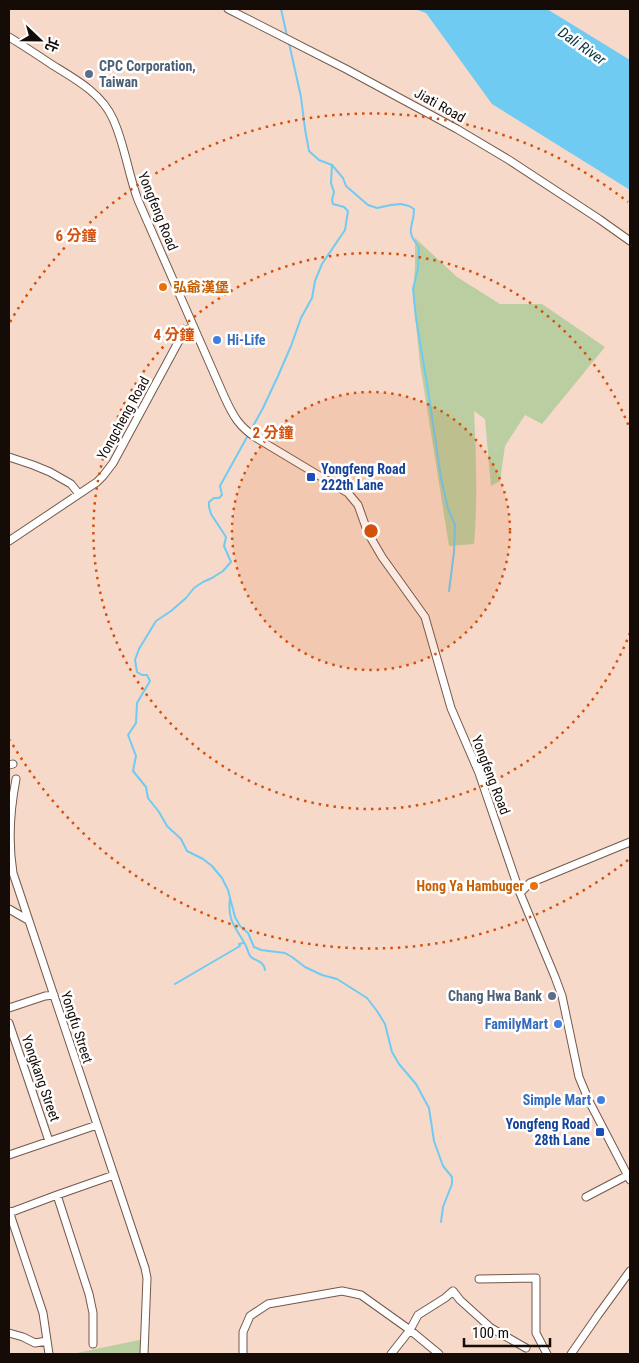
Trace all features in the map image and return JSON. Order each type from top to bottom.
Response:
[{"type":"street","name":"Jiati Road","points":[[228,9],[386,89],[457,129],[509,160],[630,241]]},
{"type":"street","name":"Yongfeng Road","points":[[9,37],[86,86],[96,95],[112,117],[120,135],[136,194],[231,412],[245,431],[252,436],[348,493],[358,505],[368,533],[382,557],[422,612],[451,708],[479,774],[520,893],[562,996],[579,1077],[589,1101],[629,1177]]},
{"type":"street","name":"Yongcheng Road","points":[[9,541],[97,482],[108,470],[184,331],[193,327]]},
{"type":"street","points":[[9,457],[33,464],[50,472],[71,484],[79,494]]},
{"type":"street","name":"Yongfu Street","points":[[16,779],[11,808],[10,844],[13,873],[146,1272],[144,1354]]},
{"type":"street","points":[[520,893],[530,884],[630,842]]},
{"type":"street","points":[[9,882],[17,887]]},
{"type":"street","points":[[9,909],[28,920]]},
{"type":"street","points":[[9,1008],[45,996],[54,995]]},
{"type":"street","name":"Yongkang Street","points":[[9,1023],[49,1141]]},
{"type":"street","points":[[9,1155],[97,1125]]},
{"type":"street","points":[[49,1354],[43,1313],[9,1212],[114,1175]]},
{"type":"street","points":[[586,1197],[629,1177]]},
{"type":"street","points":[[57,1195],[89,1294],[93,1313],[93,1344]]},
{"type":"street","points":[[571,1354],[630,1271]]},
{"type":"street","points":[[479,1279],[536,1278],[536,1333],[547,1354]]},
{"type":"street","points":[[244,1354],[242,1332],[250,1316],[268,1304],[342,1291],[361,1295],[387,1312],[439,1354]]},
{"type":"street","points":[[391,1354],[410,1330],[418,1315],[453,1291],[460,1300],[491,1328],[526,1348]]},
{"type":"street","points":[[9,1333],[35,1343],[47,1341]]},
{"type":"green space","points":[[415,238],[457,277],[500,304],[542,304],[605,347],[542,424],[525,415],[505,446],[500,481],[491,486],[485,419],[474,411],[476,494],[474,544],[449,546],[420,364],[413,296]]},
{"type":"green space","points":[[144,1339],[144,1354],[72,1354]]},
{"type":"water","name":"Dali River","points":[[415,9],[547,9],[630,60],[630,190],[492,104],[426,13]]},
{"type":"waterway","points":[[281,9],[287,36]]},
{"type":"waterway","points":[[289,43],[301,97],[309,151],[319,160],[332,165],[343,178],[346,186],[368,205],[377,208],[401,204],[414,209],[411,232],[414,241],[419,247],[418,268],[413,289],[416,318],[441,478],[448,509],[455,525],[449,591]]},
{"type":"waterway","points":[[332,165],[331,183],[334,192],[332,200],[333,204],[344,207],[348,211],[345,230],[322,264],[315,281],[312,298],[301,318],[278,376],[263,408],[220,486],[222,495],[209,502],[211,514],[226,537],[224,546],[231,562],[223,571],[194,588],[186,598],[156,621],[139,649],[135,660],[137,672],[147,675],[150,681],[137,703],[136,723],[128,735],[136,756],[133,771],[146,787],[148,798],[167,826],[181,839],[187,851],[203,859],[222,878],[228,890],[235,917],[240,926],[248,933],[254,947],[261,950],[285,953],[305,967],[322,975],[337,979],[367,998],[377,1011],[385,1024],[392,1052],[399,1064],[416,1084],[429,1108],[434,1141],[443,1166],[452,1177],[452,1184],[443,1207],[441,1222]]},
{"type":"waterway","points":[[230,898],[229,906],[233,924],[250,956],[261,963],[265,970]]},
{"type":"waterway","points":[[175,984],[243,943]]},
{"type":"place","name":"CPC Corporation, Taiwan","points":[[89,74]]},
{"type":"place","name":"弘爺漢堡","points":[[163,287]]},
{"type":"place","name":"Hi-Life","points":[[217,340]]},
{"type":"place","name":"Yongfeng Road 222th Lane","points":[[311,477]]},
{"type":"place","name":"Hong Ya Hambuger","points":[[534,886]]},
{"type":"place","name":"Chang Hwa Bank","points":[[552,996]]},
{"type":"place","name":"FamilyMart","points":[[558,1024]]},
{"type":"place","name":"Simple Mart","points":[[601,1100]]},
{"type":"place","name":"Yongfeng Road 28th Lane","points":[[600,1132]]}]
